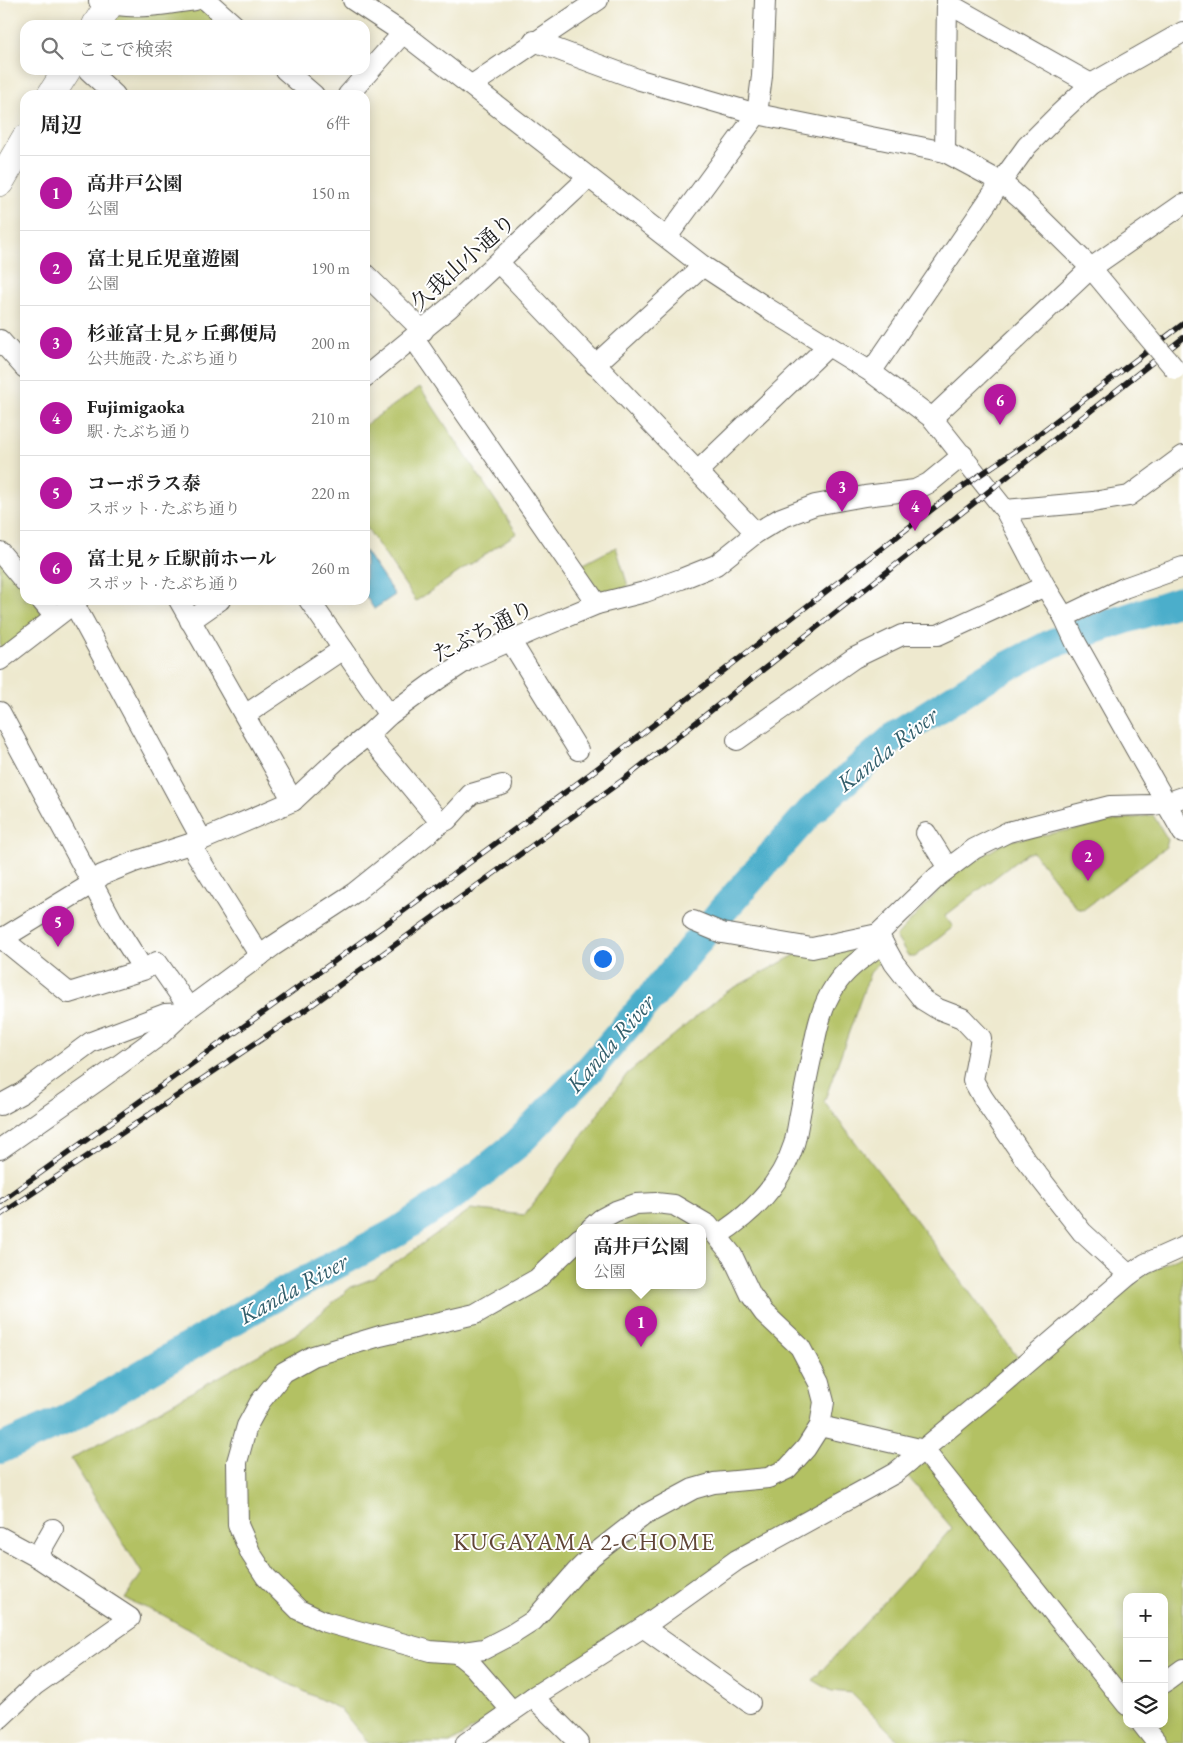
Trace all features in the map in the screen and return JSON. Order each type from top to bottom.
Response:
[{"type":"main road","points":[[55,90],[64,75]]},
{"type":"main road","points":[[0,182],[20,158]]},
{"type":"street","points":[[103,7],[142,8],[195,0]]},
{"type":"street","points":[[206,0],[228,20]]},
{"type":"street","points":[[353,0],[403,33],[472,85],[588,178],[703,266],[871,372],[932,418],[1005,510],[1076,643],[1175,800],[1183,833]]},
{"type":"street","points":[[667,237],[758,114],[762,76],[765,0]]},
{"type":"street","points":[[945,152],[947,1],[1092,84]]},
{"type":"street","points":[[472,85],[594,3]]},
{"type":"street","points":[[871,372],[1027,146],[1092,84],[1183,32]]},
{"type":"street","points":[[370,70],[403,33]]},
{"type":"street","points":[[534,42],[640,80],[758,114],[945,152],[1001,182],[1040,217],[1091,268],[1179,374]]},
{"type":"street","points":[[93,75],[110,90]]},
{"type":"street","points":[[292,75],[308,90]]},
{"type":"street","points":[[352,90],[366,75]]},
{"type":"street","name":"久我山小通り","points":[[370,373],[418,335],[499,263],[588,178]]},
{"type":"street","points":[[932,418],[1091,268],[1183,204]]},
{"type":"street","points":[[499,263],[756,533]]},
{"type":"street","points":[[595,365],[703,266]]},
{"type":"street","points":[[370,280],[418,335],[597,604]]},
{"type":"street","points":[[0,340],[20,362]]},
{"type":"street","points":[[698,471],[828,346]]},
{"type":"street","name":"たぶち通り","points":[[1,938],[93,883],[102,875],[134,862],[196,842],[294,801],[340,757],[368,735],[389,715],[469,659],[597,604],[654,589],[716,565],[756,533],[782,518],[815,505],[915,490],[929,483],[963,455]]},
{"type":"street","points":[[1005,510],[1093,502],[1129,496],[1183,456]]},
{"type":"street","points":[[0,552],[20,576]]},
{"type":"street","points":[[1065,621],[1124,588],[1183,567]]},
{"type":"street","points":[[737,740],[854,658],[902,635],[938,635],[1045,586]]},
{"type":"street","points":[[45,605],[55,617]]},
{"type":"street","points":[[0,660],[72,605]]},
{"type":"street","points":[[78,605],[196,842],[260,956]]},
{"type":"street","points":[[182,605],[294,801]]},
{"type":"street","points":[[190,621],[213,605]]},
{"type":"street","points":[[313,605],[389,715]]},
{"type":"street","points":[[510,640],[578,750]]},
{"type":"street","points":[[245,715],[343,649]]},
{"type":"street","points":[[0,712],[112,920],[138,961]]},
{"type":"street","points":[[368,735],[441,823]]},
{"type":"street","points":[[0,1148],[123,1063],[160,1035],[187,1010],[260,956],[354,893],[441,823],[448,820],[471,794],[502,785]]},
{"type":"street","points":[[718,1235],[737,1223],[759,1205],[787,1163],[795,1143],[808,1070],[822,1012],[836,984],[938,876],[974,849],[1008,832],[1110,806],[1153,805],[1175,800]]},
{"type":"street","points":[[926,833],[948,868]]},
{"type":"street","points":[[702,925],[722,934],[812,948],[881,938]]},
{"type":"street","points":[[1,938],[69,993],[143,970],[158,962],[187,1010]]},
{"type":"street","points":[[881,938],[902,974],[923,1000],[936,1008],[962,1018],[981,1038],[973,1080],[983,1098],[1025,1159],[1082,1232],[1128,1275]]},
{"type":"street","points":[[0,1104],[22,1093],[92,1042],[165,1014],[187,1010]]},
{"type":"street","points":[[576,1242],[537,1279],[475,1314],[380,1336],[313,1356],[284,1372],[260,1402],[247,1426],[237,1462],[238,1526],[251,1554],[266,1577],[299,1610],[325,1622],[430,1651],[457,1653],[484,1649],[533,1621],[592,1556],[643,1516],[693,1489],[714,1483],[768,1478],[786,1469],[806,1448],[820,1426],[824,1402],[819,1383],[800,1347],[764,1313],[751,1295],[732,1255],[718,1235],[694,1215],[674,1205],[656,1202],[636,1204],[616,1211],[596,1224]]},
{"type":"street","points":[[466,1743],[533,1697],[643,1627],[737,1560],[895,1473],[1128,1275],[1145,1264],[1183,1247]]},
{"type":"street","points":[[820,1426],[924,1450],[1123,1700]]},
{"type":"street","points":[[37,1557],[53,1528]]},
{"type":"street","points":[[0,1537],[37,1557],[130,1618],[35,1685],[0,1718]]},
{"type":"street","points":[[643,1627],[750,1703]]},
{"type":"street","points":[[457,1653],[473,1666],[512,1711]]},
{"type":"street","points":[[1168,1680],[1183,1669]]},
{"type":"street","points":[[533,1697],[579,1743]]},
{"type":"street","points":[[1145,1728],[1157,1743]]},
{"type":"green space","points":[[205,3],[224,20],[112,20],[117,13]]},
{"type":"green space","points":[[420,387],[517,533],[416,601],[370,532],[370,422]]},
{"type":"green space","points":[[616,547],[628,586],[604,598],[580,566]]},
{"type":"green space","points":[[0,559],[20,582],[20,605],[38,605],[44,618],[0,654]]},
{"type":"green space","points":[[1153,815],[1168,840],[1166,847],[1083,910],[1077,908],[1033,852],[1027,853],[945,916],[953,927],[915,957],[909,957],[896,937],[954,874],[1007,841],[1100,825],[1105,822]]},
{"type":"green space","points":[[868,943],[883,958],[870,973],[824,1102],[911,1213],[1021,1362],[890,1472],[450,1743],[369,1743],[340,1709],[263,1671],[163,1615],[125,1599],[142,1573],[71,1459],[298,1333],[351,1287],[374,1278],[471,1209],[525,1215],[627,1074],[726,992],[795,955]]},
{"type":"green space","points":[[1183,1255],[1183,1743],[901,1743],[851,1693],[832,1691],[813,1680],[952,1528],[904,1472],[1148,1272]]},
{"type":"water","points":[[370,558],[395,595],[374,609],[370,603]]},
{"type":"waterway","name":"Kanda River","points":[[0,1449],[65,1420],[258,1306],[395,1233],[458,1192],[517,1144],[588,1071],[722,911],[811,811],[899,733],[989,676],[1053,643],[1183,600]]},
{"type":"railway","points":[[0,1202],[372,934],[590,774],[952,494],[1027,443],[1183,324]]},
{"type":"railway","points":[[0,1215],[305,1010],[627,777],[1183,338]]},
{"type":"place","name":"富士見ヶ丘駅前ホール","points":[[1000,425]]},
{"type":"place","name":"杉並富士見ヶ丘郵便局","points":[[842,512]]},
{"type":"place","name":"Fujimigaoka","points":[[915,531]]},
{"type":"place","name":"富士見丘児童遊園","points":[[1088,881]]},
{"type":"place","name":"コーポラス泰","points":[[58,947]]},
{"type":"place","name":"高井戸公園","points":[[641,1347]]},
{"type":"district","name":"KUGAYAMA 2-CHOME","points":[[584,1541]]}]
